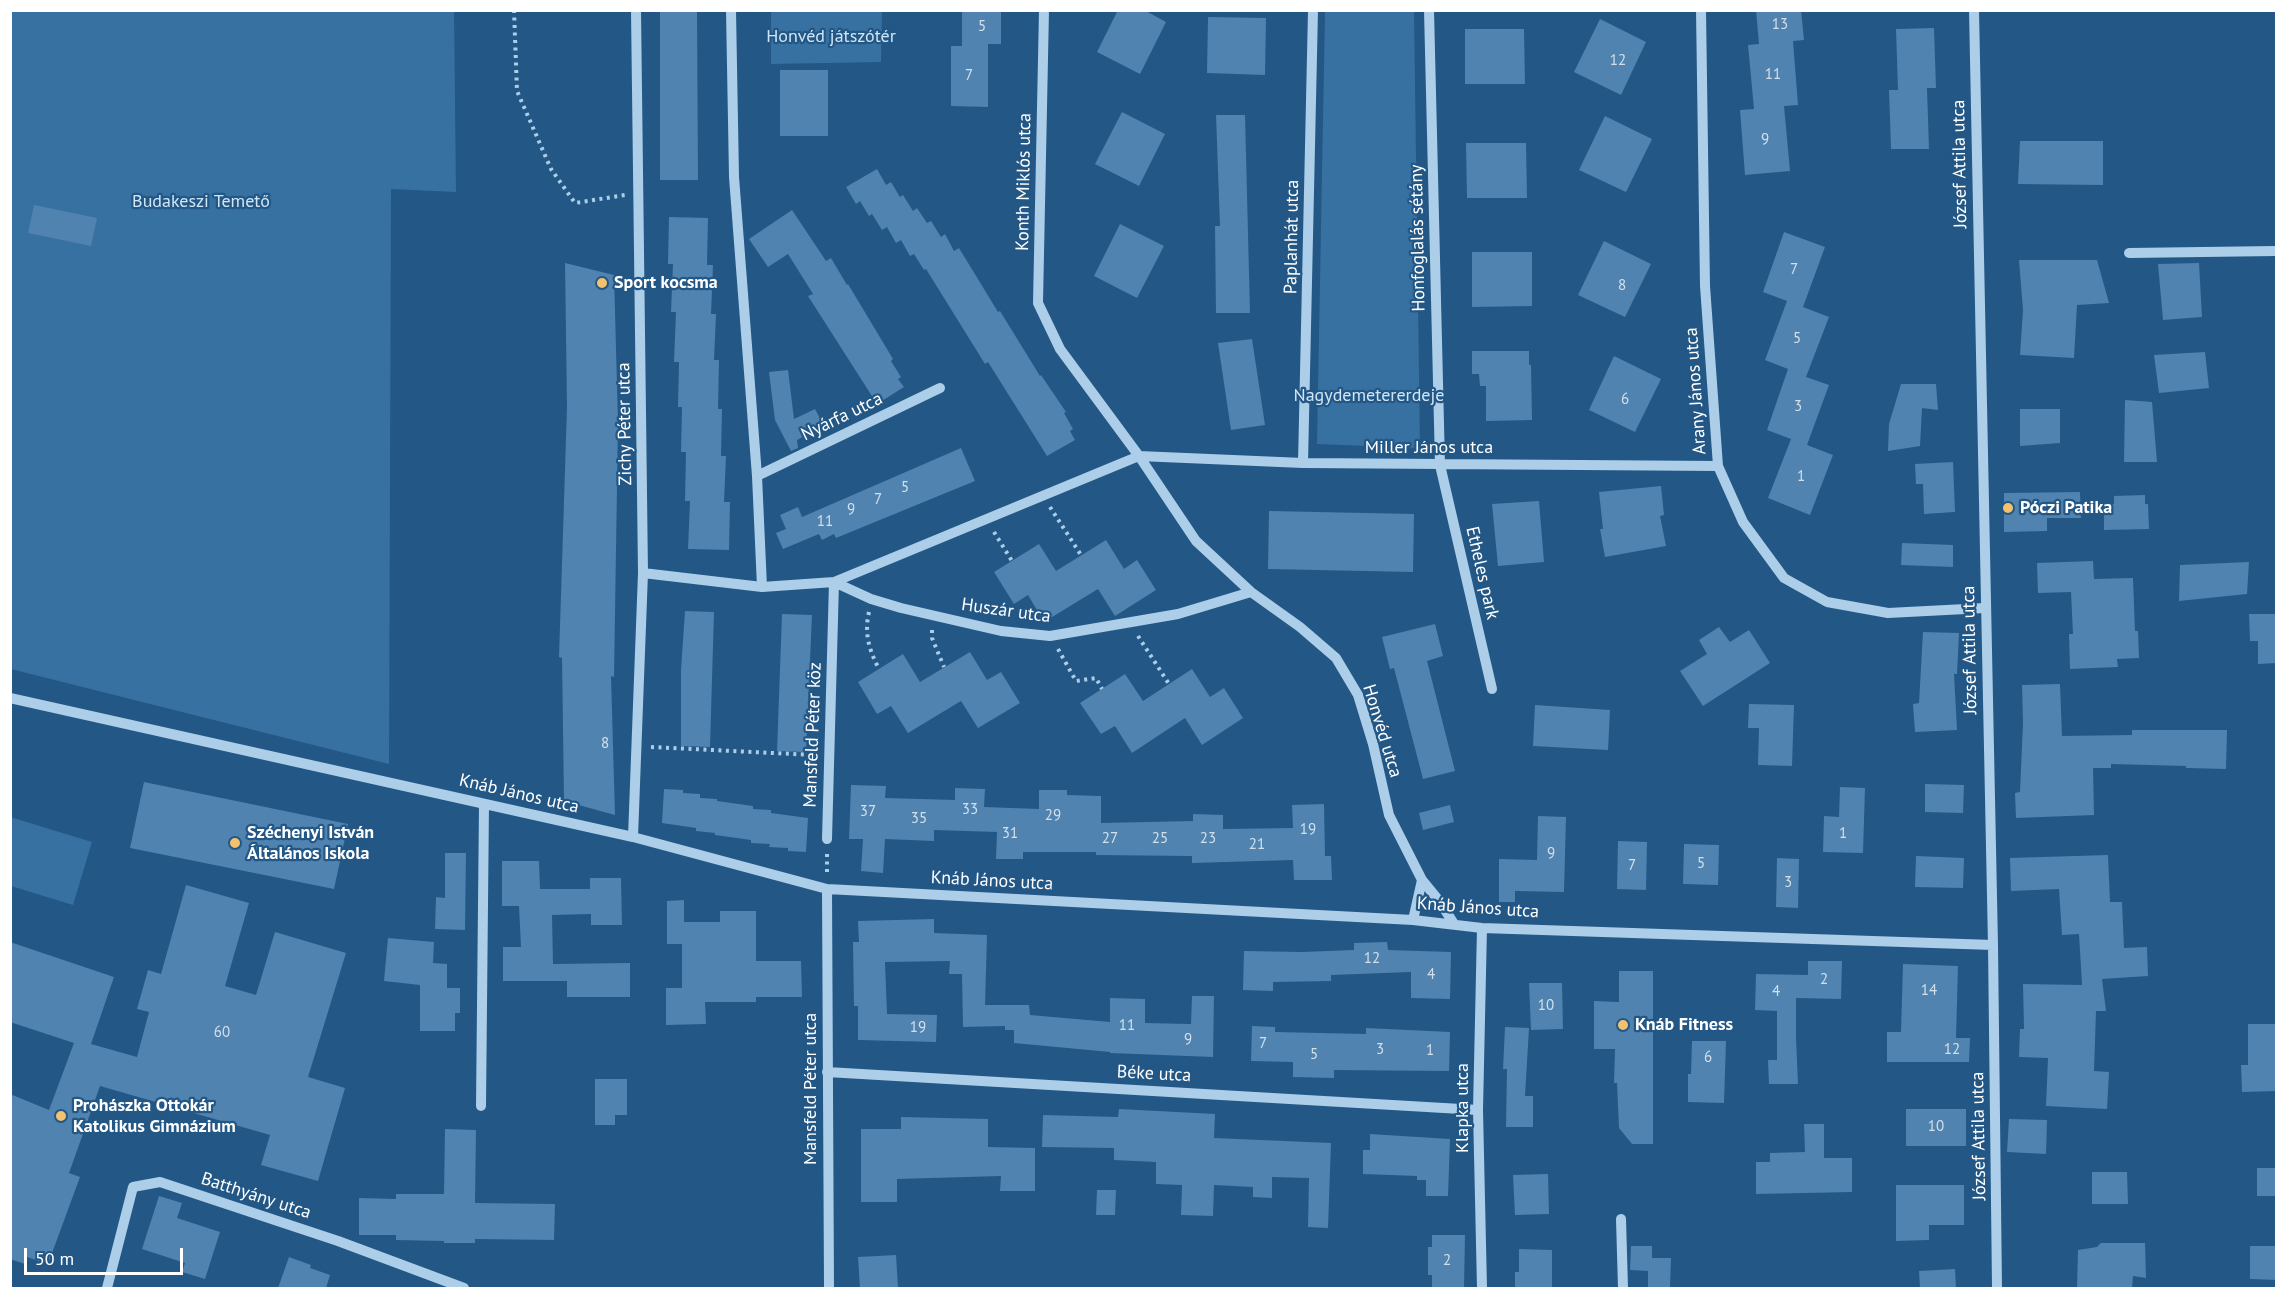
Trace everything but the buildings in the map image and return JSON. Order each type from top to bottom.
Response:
[{"type":"street","name":"Zichy Péter utca","points":[[633,837],[643,573],[636,10]]},
{"type":"street","points":[[731,10],[734,177],[757,476],[762,587]]},
{"type":"street","name":"Konth Miklós utca","points":[[1044,10],[1038,303],[1060,349]]},
{"type":"street","name":"Paplanhát utca","points":[[1304,464],[1313,10]]},
{"type":"street","name":"Honfoglalás sétány","points":[[1429,10],[1440,465]]},
{"type":"street","name":"Arany János utca","points":[[1701,10],[1705,286],[1718,466],[1743,522],[1784,578],[1827,602],[1888,613],[1985,608]]},
{"type":"street","name":"József Attila utca","points":[[1974,10],[1994,945],[1997,1288]]},
{"type":"street","points":[[2129,253],[2277,251]]},
{"type":"street","name":"Honvéd utca","points":[[1060,349],[1139,456],[1196,541],[1251,592],[1300,627],[1336,658],[1358,695],[1373,744],[1389,815],[1422,880],[1454,924]]},
{"type":"street","name":"Nyárfa utca","points":[[757,476],[940,388]]},
{"type":"street","name":"Miller János utca","points":[[1139,456],[1304,464],[1718,466]]},
{"type":"street","name":"Huszár utca","points":[[643,573],[762,587],[834,582],[1139,456]]},
{"type":"street","name":"Etheles park","points":[[1440,465],[1492,689]]},
{"type":"street","name":"Huszár utca","points":[[834,582],[871,599],[931,615],[1001,631],[1050,636],[1178,614],[1251,592]]},
{"type":"street","name":"Mansfeld Péter köz","points":[[827,838],[834,582]]},
{"type":"street","name":"Knáb János utca","points":[[10,698],[633,837],[827,889],[1413,920],[1482,928],[1994,945]]},
{"type":"street","points":[[482,1106],[484,804]]},
{"type":"street","points":[[1413,920],[1422,880]]},
{"type":"street","name":"Mansfeld Péter utca","points":[[827,889],[829,1288]]},
{"type":"street","name":"Klapka utca","points":[[1482,928],[1478,1110],[1482,1288]]},
{"type":"street","name":"Béke utca","points":[[827,1071],[1478,1110]]},
{"type":"street","name":"Batthyány utca","points":[[107,1288],[133,1187],[160,1182],[338,1241],[464,1288]]},
{"type":"street","points":[[1622,1220],[1623,1288]]},
{"type":"path","points":[[514,10],[517,91],[551,169],[575,203],[639,192]]},
{"type":"path","points":[[1043,496],[1081,555]]},
{"type":"path","points":[[1005,550],[1012,561]]},
{"type":"path","points":[[871,599],[866,627],[870,653],[879,669]]},
{"type":"path","points":[[931,615],[932,638],[944,668]]},
{"type":"path","points":[[1129,623],[1169,684]]},
{"type":"path","points":[[1050,636],[1076,681],[1096,678],[1102,688]]},
{"type":"path","points":[[636,746],[830,756]]},
{"type":"path","points":[[827,838],[827,889]]},
{"type":"green space","name":"Budakeszi Temető","points":[[11,11],[454,11],[456,192],[391,189],[389,764],[11,669]]},
{"type":"green space","name":"Honvéd játszótér","points":[[771,11],[882,11],[881,62],[771,64]]},
{"type":"green space","name":"Nagydemetererdeje","points":[[1325,11],[1414,11],[1420,448],[1317,444]]},
{"type":"green space","points":[[10,817],[92,842],[73,905],[11,886]]},
{"type":"place","name":"Sport kocsma","points":[[602,283]]},
{"type":"place","name":"Póczi Patika","points":[[2008,508]]},
{"type":"place","name":"Széchenyi István Általános Iskola","points":[[235,843]]},
{"type":"place","name":"Knáb Fitness","points":[[1623,1025]]},
{"type":"place","name":"Prohászka Ottokár Katolikus Gimnázium","points":[[61,1116]]}]
